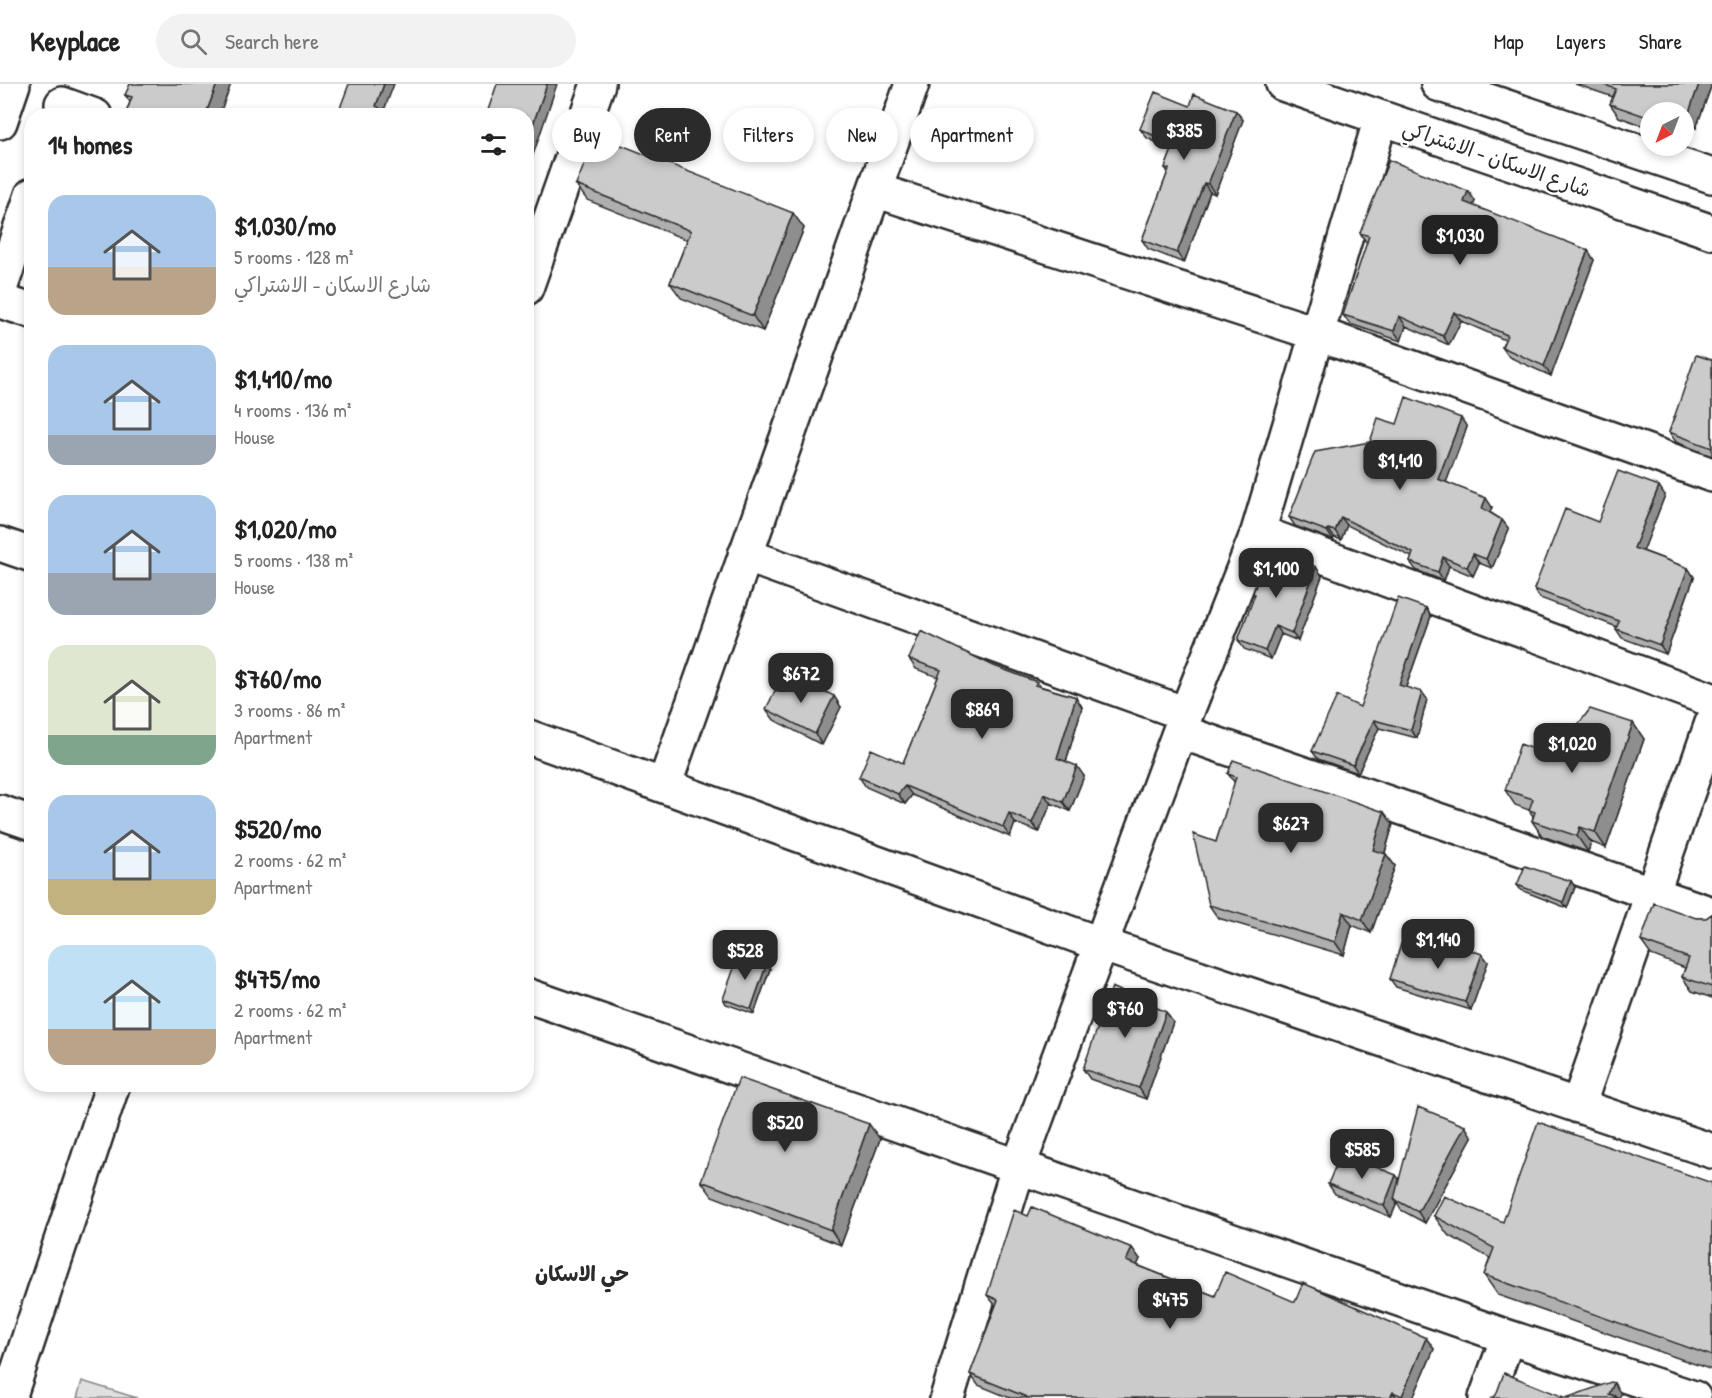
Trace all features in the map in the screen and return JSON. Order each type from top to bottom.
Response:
[{"type":"street","points":[[0,122],[13,84]]},
{"type":"street","points":[[534,258],[598,84]]},
{"type":"street","points":[[664,786],[912,84]]},
{"type":"street","name":"شارع الاسكان - الاشتراكي","points":[[1283,84],[1712,232]]},
{"type":"street","points":[[1438,84],[1712,176]]},
{"type":"street","points":[[63,101],[78,108]]},
{"type":"street","points":[[947,1398],[1018,1168],[1100,944],[1258,532],[1381,118]]},
{"type":"street","points":[[875,190],[1318,334],[1712,475]]},
{"type":"street","points":[[0,289],[24,218]]},
{"type":"street","points":[[0,301],[24,308]]},
{"type":"street","points":[[1258,532],[1712,700]]},
{"type":"street","points":[[0,544],[24,552]]},
{"type":"street","points":[[745,555],[1184,723],[1712,914]]},
{"type":"street","points":[[1578,1106],[1712,723]]},
{"type":"street","points":[[534,739],[1100,944],[1712,1151]]},
{"type":"street","points":[[0,812],[24,820]]},
{"type":"street","points":[[534,998],[1018,1168],[1508,1337],[1694,1398]]},
{"type":"street","points":[[9,1398],[110,1092]]},
{"type":"street","points":[[1486,1398],[1508,1337]]},
{"type":"shaded area","points":[[82,1381],[137,1398],[77,1398]]},
{"type":"building","points":[[130,84],[217,84],[208,108],[128,108],[132,97],[125,95]]},
{"type":"building","points":[[349,84],[384,84],[376,106],[380,108],[340,108]]},
{"type":"building","points":[[497,84],[547,84],[534,121],[534,108],[489,108]]},
{"type":"building","points":[[1602,84],[1699,84],[1693,102],[1640,102],[1640,114],[1610,104],[1616,89]]},
{"type":"building","points":[[1155,92],[1190,106],[1194,94],[1236,111],[1208,184],[1204,183],[1177,253],[1142,240],[1169,169],[1165,168],[1174,145],[1140,129]]},
{"type":"building","points":[[622,145],[634,150],[634,162],[664,162],[793,213],[753,316],[670,283],[691,231],[576,185],[585,162],[622,162]]},
{"type":"building","points":[[1389,160],[1468,191],[1464,202],[1588,250],[1544,366],[1502,347],[1507,335],[1454,312],[1443,336],[1399,316],[1394,331],[1343,315],[1369,236],[1360,233]]},
{"type":"building","points":[[1696,355],[1712,360],[1712,448],[1669,432]]},
{"type":"building","points":[[1406,397],[1461,418],[1438,479],[1486,498],[1482,508],[1502,520],[1486,559],[1473,554],[1467,567],[1443,557],[1438,572],[1410,562],[1413,553],[1341,517],[1335,531],[1328,529],[1327,531],[1289,517],[1315,452],[1370,442],[1378,418],[1397,424]]},
{"type":"building","points":[[1618,471],[1659,486],[1634,548],[1688,568],[1660,645],[1616,629],[1619,621],[1534,589],[1565,509],[1598,522]]},
{"type":"building","points":[[1269,550],[1316,567],[1292,633],[1275,626],[1265,651],[1238,640]]},
{"type":"building","points":[[1398,598],[1426,608],[1399,685],[1422,692],[1411,730],[1374,720],[1353,765],[1312,751],[1337,696],[1360,707]]},
{"type":"building","points":[[921,631],[994,666],[1037,682],[1035,685],[1076,697],[1057,758],[1077,766],[1063,802],[1044,794],[1032,823],[1009,813],[1003,827],[905,786],[898,794],[859,777],[871,749],[903,763],[941,670],[909,659]]},
{"type":"building","points":[[802,680],[834,696],[815,734],[766,709],[778,685]]},
{"type":"building","points":[[1590,709],[1633,723],[1595,832],[1580,827],[1577,836],[1532,821],[1535,812],[1529,810],[1533,799],[1505,790],[1520,744],[1553,756],[1560,735],[1568,738]]},
{"type":"building","points":[[1233,760],[1384,812],[1373,850],[1386,854],[1362,920],[1343,912],[1335,942],[1209,905],[1193,834],[1216,842],[1236,777],[1228,774]]},
{"type":"building","points":[[1525,866],[1571,881],[1563,902],[1517,885]]},
{"type":"building","points":[[1654,903],[1696,918],[1706,918],[1712,914],[1712,987],[1682,977],[1689,958],[1641,941]]},
{"type":"building","points":[[1444,941],[1482,954],[1465,1002],[1390,979],[1401,944],[1440,955]]},
{"type":"building","points":[[739,954],[767,963],[751,1009],[723,999]]},
{"type":"building","points":[[1112,987],[1166,1012],[1139,1088],[1083,1069]]},
{"type":"building","points":[[739,1078],[869,1124],[831,1230],[701,1181]]},
{"type":"building","points":[[1418,1107],[1465,1126],[1418,1212],[1394,1199]]},
{"type":"building","points":[[1538,1122],[1712,1183],[1712,1356],[1484,1275],[1494,1248],[1434,1216],[1444,1196],[1503,1222]]},
{"type":"building","points":[[1341,1153],[1396,1175],[1384,1206],[1328,1184]]},
{"type":"building","points":[[1032,1207],[1132,1248],[1126,1261],[1215,1296],[1225,1272],[1295,1302],[1303,1283],[1426,1338],[1402,1396],[1393,1392],[1390,1398],[1029,1398],[970,1374],[998,1300],[987,1295],[1014,1210],[1028,1216]]},
{"type":"building","points":[[1504,1373],[1566,1398],[1492,1398],[1496,1395]]},
{"type":"building","points":[[1611,1382],[1614,1383],[1609,1394],[1619,1398],[1566,1398]]},
{"type":"district","name":"حي الاسكان","points":[[582,1273]]}]
